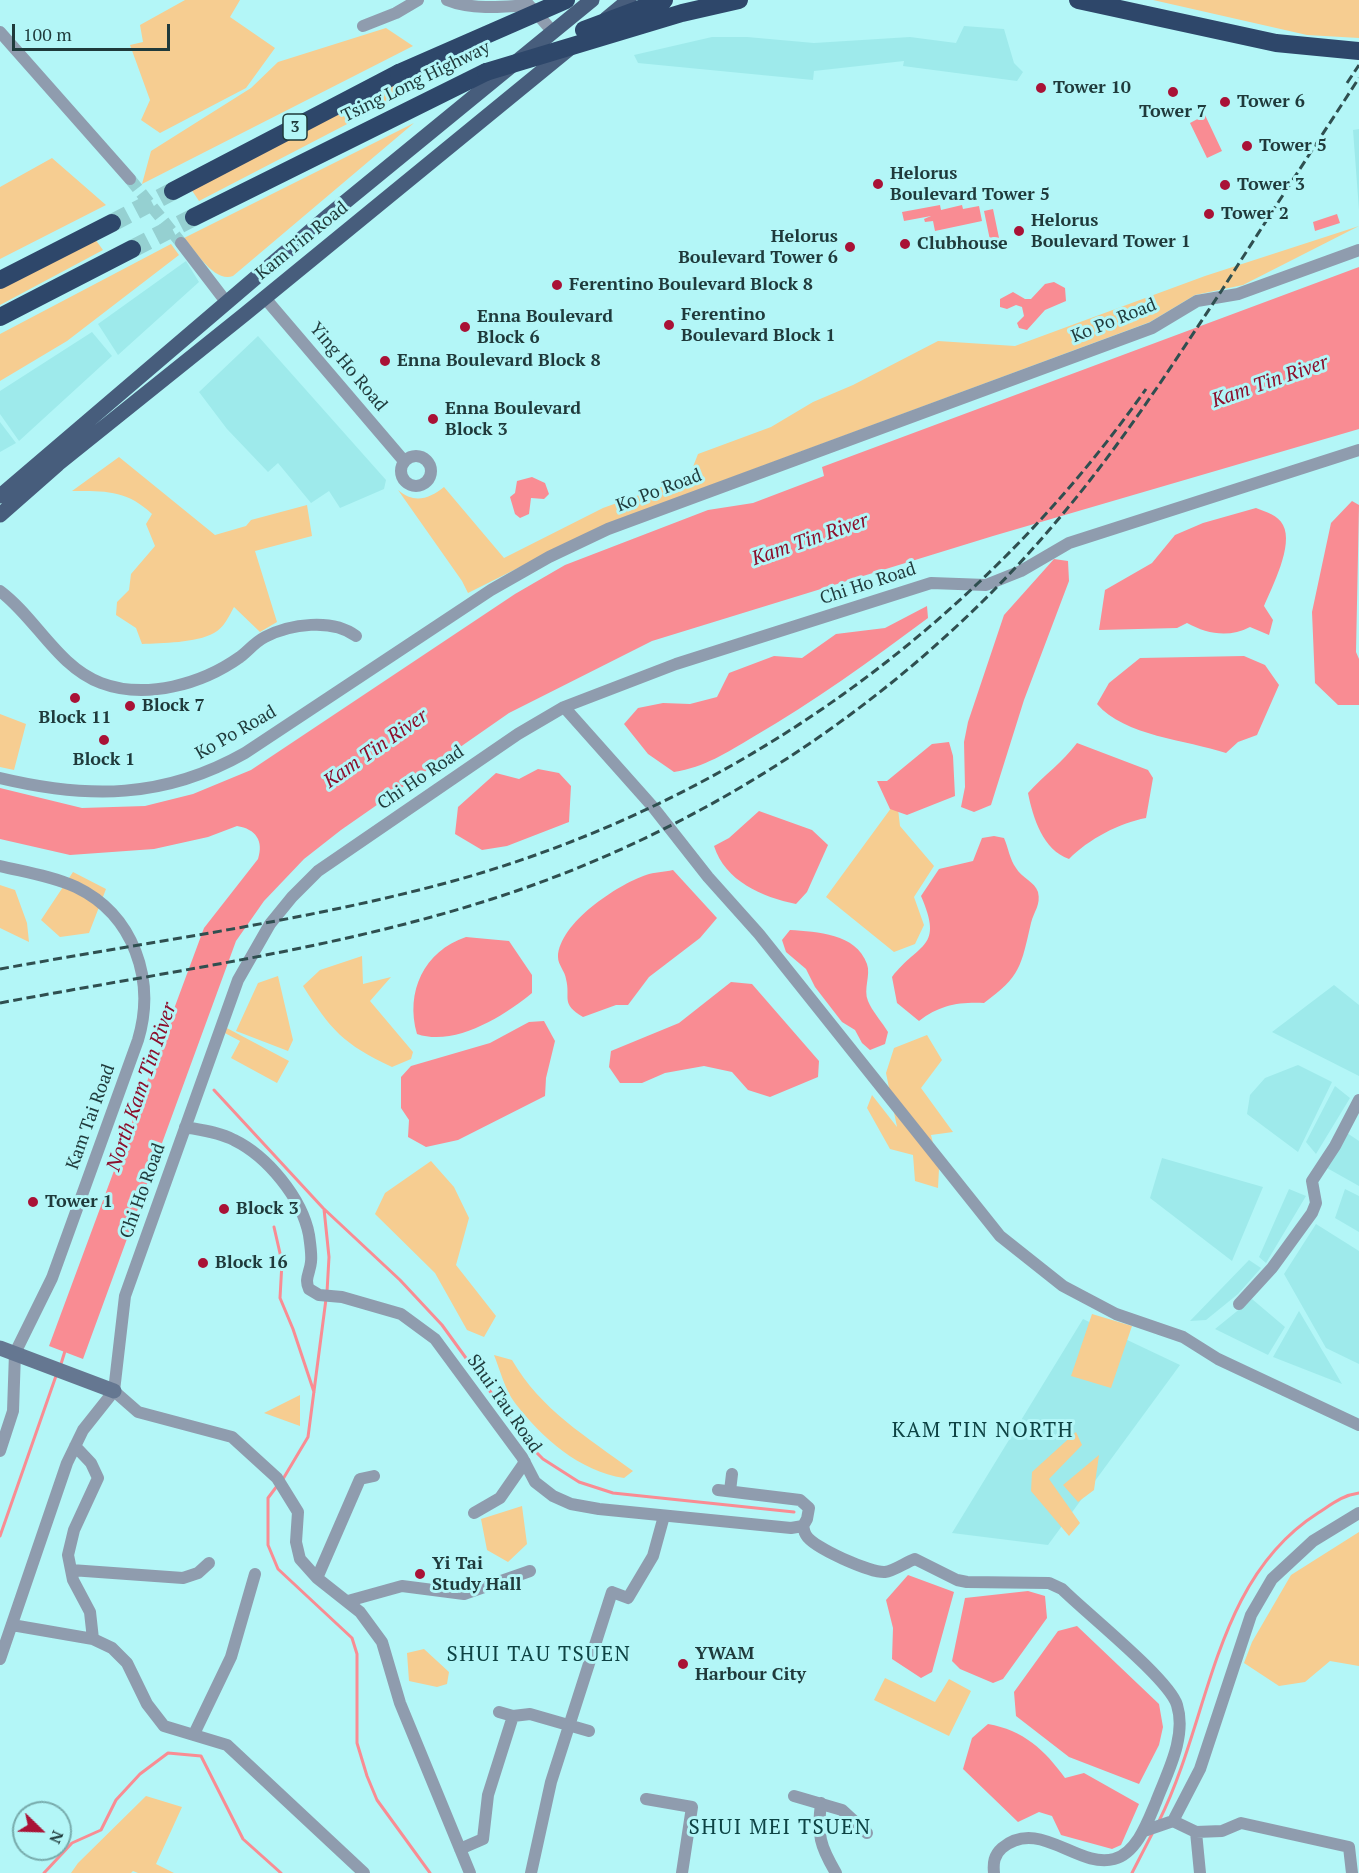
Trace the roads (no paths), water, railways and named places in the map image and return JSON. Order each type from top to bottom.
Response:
[{"type":"highway","name":"Tsing Long Highway","points":[[173,191],[399,73],[566,0]]},
{"type":"highway","name":"Tsing Long Highway","points":[[194,217],[486,72],[585,29],[664,0]]},
{"type":"highway","points":[[486,72],[609,33],[739,0]]},
{"type":"highway","points":[[1078,0],[1266,41],[1359,51]]},
{"type":"highway","points":[[0,280],[112,223]]},
{"type":"highway","points":[[0,317],[132,249]]},
{"type":"main road","name":"Kam Tin Road","points":[[0,496],[372,179],[592,0]]},
{"type":"main road","name":"Kam Tin Road","points":[[0,515],[58,464],[630,0]]},
{"type":"main road","points":[[227,303],[249,295],[264,297]]},
{"type":"street","points":[[363,26],[396,14],[418,0]]},
{"type":"street","points":[[447,0],[459,4],[501,7],[528,2],[553,32]]},
{"type":"street","points":[[0,32],[130,179]]},
{"type":"street","points":[[181,243],[227,303]]},
{"type":"street","name":"Ko Po Road","points":[[0,778],[59,790],[107,793],[157,787],[202,773],[256,746],[490,590],[549,557],[608,530],[1152,328],[1197,301],[1238,294],[1359,250]]},
{"type":"street","name":"Ying Ho Road","points":[[264,297],[404,461]]},
{"type":"street","name":"Chi Ho Road","points":[[114,1392],[125,1296],[246,964],[270,924],[291,897],[318,871],[348,848],[518,734],[564,707],[676,664],[931,583],[986,585],[1021,571],[1069,543],[1359,450]]},
{"type":"street","points":[[0,591],[23,610],[74,667],[90,679],[119,688],[160,689],[191,682],[239,658],[264,638],[297,628],[329,624],[347,629],[356,636]]},
{"type":"street","points":[[564,707],[653,807],[708,877],[759,934],[1000,1236],[1062,1286],[1116,1314],[1183,1337],[1218,1359],[1359,1425]]},
{"type":"street","name":"Kam Tai Road","points":[[0,866],[68,883],[104,905],[117,919],[131,941],[141,964],[145,991],[142,1024],[50,1284],[15,1353],[13,1411],[0,1451]]},
{"type":"street","points":[[1239,1304],[1272,1268],[1312,1212],[1316,1203],[1312,1181],[1335,1146],[1359,1100]]},
{"type":"street","name":"Shui Tau Road","points":[[185,1127],[236,1140],[260,1160],[287,1189],[298,1205],[308,1234],[311,1263],[307,1284],[319,1295],[342,1297],[401,1314],[435,1339],[525,1462],[535,1482],[553,1496],[571,1504],[664,1516],[791,1528],[803,1526]]},
{"type":"street","points":[[0,1348],[97,1383],[114,1392],[138,1412],[232,1437],[277,1478],[298,1512],[296,1542],[298,1554],[317,1578],[348,1601],[372,1626],[382,1642],[400,1703],[470,1873]]},
{"type":"street","points":[[0,1659],[75,1446],[83,1430],[114,1392]]},
{"type":"street","points":[[75,1446],[91,1463],[98,1478],[74,1530],[68,1555],[71,1570],[90,1612],[93,1639]]},
{"type":"street","points":[[474,1513],[500,1498],[525,1462]]},
{"type":"street","points":[[732,1474],[724,1491],[801,1500],[808,1508],[807,1519],[803,1526],[806,1535],[813,1542],[845,1560],[887,1572],[915,1559],[957,1580],[1049,1584],[1062,1589],[1164,1683],[1177,1705],[1179,1726],[1173,1758],[1144,1831],[1121,1857],[1102,1861],[1042,1840],[1018,1840],[999,1850],[994,1859],[994,1873]]},
{"type":"street","points":[[317,1578],[360,1479],[374,1476]]},
{"type":"street","points":[[1144,1831],[1168,1822],[1200,1769],[1251,1615],[1272,1579],[1312,1541],[1359,1514]]},
{"type":"street","points":[[531,1873],[551,1782],[612,1592],[628,1598],[653,1556],[664,1516]]},
{"type":"street","points":[[71,1570],[183,1578],[198,1573],[209,1563]]},
{"type":"street","points":[[348,1601],[402,1586],[464,1594],[530,1572]]},
{"type":"street","points":[[194,1734],[231,1657],[255,1574]]},
{"type":"street","points":[[12,1625],[93,1639],[112,1648],[127,1663],[155,1718],[164,1726],[227,1745],[267,1785],[327,1836],[364,1873]]},
{"type":"street","points":[[499,1712],[513,1716],[530,1714],[589,1731]]},
{"type":"street","points":[[460,1849],[483,1839],[488,1795],[513,1716]]},
{"type":"street","points":[[794,1796],[842,1810],[867,1833]]},
{"type":"street","points":[[646,1799],[692,1807],[682,1873]]},
{"type":"street","points":[[821,1803],[817,1828],[820,1842],[836,1873]]},
{"type":"street","points":[[1168,1822],[1196,1832],[1221,1831],[1240,1823],[1349,1847],[1352,1873]]},
{"type":"street","points":[[1196,1832],[1200,1873]]},
{"type":"water","points":[[1205,115],[1222,151],[1207,158],[1190,123]]},
{"type":"water","points":[[940,205],[941,210],[962,205],[963,209],[979,206],[982,221],[935,231],[933,221],[925,222],[924,219],[931,216],[904,221],[902,212]]},
{"type":"water","points":[[993,209],[999,238],[990,240],[984,211]]},
{"type":"water","points":[[1337,214],[1340,223],[1315,231],[1313,222]]},
{"type":"water","name":"Kam Tin River","points":[[1359,267],[1359,429],[993,536],[652,641],[509,713],[341,830],[304,859],[264,901],[236,941],[83,1359],[49,1346],[204,928],[258,859],[260,847],[254,833],[237,826],[208,837],[154,849],[70,855],[0,839],[0,788],[82,808],[145,806],[193,794],[251,770],[515,594],[565,565],[708,510],[753,503],[824,476],[822,467]]},
{"type":"water","points":[[1054,282],[1065,288],[1066,301],[1045,310],[1027,330],[1019,328],[1017,323],[1024,316],[1022,307],[1016,305],[1007,309],[1000,307],[1000,299],[1013,292],[1025,299],[1031,299],[1045,284]]},
{"type":"water","points":[[532,477],[545,483],[549,494],[544,499],[531,498],[529,514],[520,518],[515,514],[510,497],[515,493],[517,481]]},
{"type":"water","points":[[1352,501],[1359,505],[1356,652],[1359,659],[1359,705],[1338,705],[1315,683],[1312,612],[1331,523]]},
{"type":"water","points":[[1256,508],[1278,519],[1286,533],[1281,566],[1264,606],[1273,620],[1269,635],[1250,627],[1234,633],[1210,632],[1187,623],[1177,628],[1099,630],[1105,590],[1152,563],[1175,535],[1203,523]]},
{"type":"water","points":[[1054,559],[1068,561],[1069,581],[1024,700],[991,805],[974,812],[961,807],[965,787],[964,742],[968,722],[1004,615]]},
{"type":"water","points":[[927,606],[928,618],[864,665],[776,724],[706,763],[674,772],[648,754],[624,724],[638,708],[663,703],[690,704],[717,697],[729,673],[774,656],[802,658],[836,634],[885,628]]},
{"type":"water","points":[[1244,656],[1265,665],[1279,685],[1257,735],[1238,742],[1226,753],[1139,730],[1109,715],[1097,704],[1109,683],[1140,658]]},
{"type":"water","points":[[949,742],[953,756],[955,796],[907,815],[890,809],[877,781],[887,781],[932,744]]},
{"type":"water","points":[[1077,743],[1148,770],[1153,778],[1146,818],[1105,833],[1069,859],[1060,855],[1046,841],[1036,822],[1028,793]]},
{"type":"water","points":[[538,769],[559,773],[571,786],[569,822],[507,846],[482,850],[455,834],[458,807],[496,773],[519,779]]},
{"type":"water","points":[[759,811],[812,830],[828,845],[807,892],[796,904],[758,892],[736,878],[719,858],[714,846],[729,838]]},
{"type":"water","points":[[994,836],[1004,838],[1014,865],[1034,885],[1039,897],[1018,969],[1006,985],[984,1003],[950,1006],[934,1011],[919,1021],[897,1003],[892,977],[919,950],[929,936],[930,926],[921,896],[939,869],[973,861],[982,838]]},
{"type":"water","points":[[673,870],[717,918],[700,938],[649,977],[628,1005],[616,1005],[583,1017],[569,1004],[565,976],[558,960],[561,944],[568,931],[592,907],[620,887],[652,873]]},
{"type":"water","points":[[790,930],[834,936],[845,940],[862,954],[868,968],[866,992],[868,1001],[888,1032],[885,1044],[870,1050],[862,1043],[855,1030],[842,1022],[815,987],[806,969],[786,952],[782,940]]},
{"type":"water","points":[[466,937],[509,941],[532,975],[532,993],[493,1020],[463,1033],[432,1037],[417,1034],[414,1003],[421,975],[439,952],[451,943]]},
{"type":"water","points":[[731,982],[752,984],[819,1061],[818,1077],[770,1097],[748,1090],[732,1072],[704,1066],[665,1073],[642,1083],[620,1083],[609,1067],[611,1051],[679,1023]]},
{"type":"water","points":[[544,1021],[555,1041],[546,1078],[545,1096],[458,1140],[426,1147],[408,1137],[409,1120],[401,1108],[401,1077],[411,1066],[490,1043],[529,1022]]},
{"type":"water","points":[[908,1575],[954,1592],[932,1672],[921,1678],[892,1659],[893,1628],[886,1600]]},
{"type":"water","points":[[1028,1591],[1045,1596],[1047,1618],[1003,1679],[993,1683],[960,1669],[952,1661],[965,1598]]},
{"type":"water","points":[[1077,1626],[1159,1704],[1163,1727],[1159,1745],[1139,1784],[1069,1757],[1016,1716],[1014,1692],[1058,1631]]},
{"type":"water","points":[[988,1724],[1012,1731],[1032,1743],[1065,1778],[1084,1773],[1139,1804],[1121,1845],[1112,1849],[1061,1835],[1052,1816],[1039,1812],[1018,1822],[963,1769],[972,1738]]},
{"type":"waterway","points":[[214,1090],[323,1208],[400,1280],[442,1325],[529,1445],[543,1459],[579,1482],[613,1493],[794,1512]]},
{"type":"waterway","points":[[324,1209],[329,1257],[327,1292]]},
{"type":"waterway","points":[[274,1227],[282,1262],[280,1298],[314,1392]]},
{"type":"waterway","points":[[283,1479],[308,1437],[326,1299]]},
{"type":"waterway","name":"North Kam Tin River","points":[[61,1364],[65,1351]]},
{"type":"waterway","name":"North Kam Tin River","points":[[0,1536],[57,1373]]},
{"type":"waterway","points":[[277,1486],[268,1498],[268,1545],[278,1569],[352,1638],[357,1654],[357,1743],[367,1776],[377,1800],[430,1873]]},
{"type":"waterway","points":[[1159,1821],[1176,1781],[1235,1612],[1256,1575],[1283,1541],[1318,1513],[1343,1498],[1359,1493]]},
{"type":"waterway","points":[[44,1873],[72,1843],[101,1830],[116,1800],[140,1774],[168,1753],[201,1756],[243,1839],[281,1873]]},
{"type":"waterway","points":[[1132,1873],[1153,1832]]},
{"type":"tunnel","points":[[130,179],[181,243]]},
{"type":"tunnel","points":[[112,223],[173,191]]},
{"type":"tunnel","points":[[132,249],[194,217]]},
{"type":"railway","points":[[1347,83],[1359,65]]},
{"type":"railway","points":[[0,1003],[310,946],[432,917],[492,899],[573,870],[653,835],[730,794],[804,748],[874,697],[941,641],[1003,580],[1061,516],[1125,434],[1164,377],[1359,78]]},
{"type":"railway","points":[[0,969],[280,920],[391,897],[446,883],[551,850],[651,807],[748,756],[839,697],[925,630],[1005,557],[1079,476],[1146,389]]},
{"type":"place","name":"Tower 10","points":[[1041,88]]},
{"type":"place","name":"Tower 7","points":[[1173,92]]},
{"type":"place","name":"Tower 6","points":[[1225,102]]},
{"type":"place","name":"Tower 5","points":[[1247,146]]},
{"type":"place","name":"Helorus Boulevard Tower 5","points":[[878,184]]},
{"type":"place","name":"Tower 3","points":[[1225,185]]},
{"type":"place","name":"Tower 2","points":[[1209,214]]},
{"type":"place","name":"Helorus Boulevard Tower 1","points":[[1019,231]]},
{"type":"place","name":"Clubhouse","points":[[905,244]]},
{"type":"place","name":"Helorus Boulevard Tower 6","points":[[850,247]]},
{"type":"place","name":"Ferentino Boulevard Block 8","points":[[557,285]]},
{"type":"place","name":"Ferentino Boulevard Block 1","points":[[669,325]]},
{"type":"place","name":"Enna Boulevard Block 6","points":[[465,327]]},
{"type":"place","name":"Enna Boulevard Block 8","points":[[385,361]]},
{"type":"place","name":"Enna Boulevard Block 3","points":[[433,419]]},
{"type":"place","name":"Block 11","points":[[75,698]]},
{"type":"place","name":"Block 7","points":[[130,706]]},
{"type":"place","name":"Block 1","points":[[104,740]]},
{"type":"place","name":"Tower 1","points":[[33,1202]]},
{"type":"place","name":"Block 3","points":[[224,1209]]},
{"type":"place","name":"Block 16","points":[[203,1263]]},
{"type":"place","name":"Yi Tai Study Hall","points":[[420,1574]]},
{"type":"place","name":"YWAM Harbour City","points":[[683,1664]]},
{"type":"district","name":"KAM TIN NORTH","points":[[983,1431]]},
{"type":"district","name":"SHUI TAU TSUEN","points":[[539,1655]]},
{"type":"district","name":"SHUI MEI TSUEN","points":[[780,1828]]}]
